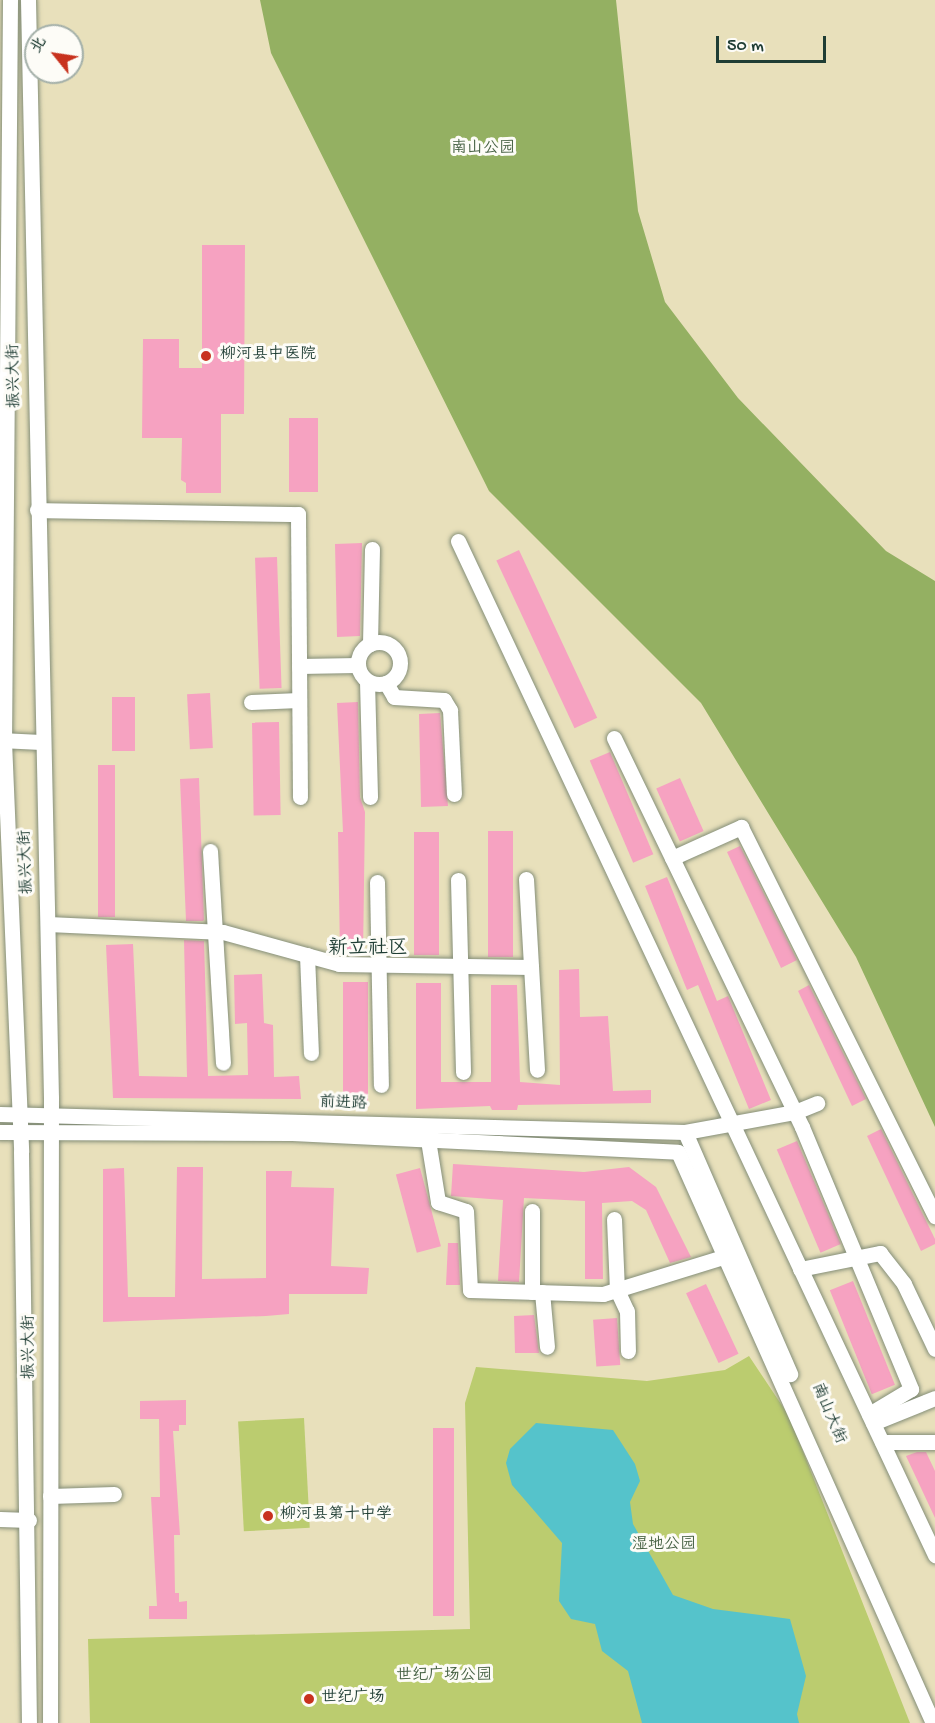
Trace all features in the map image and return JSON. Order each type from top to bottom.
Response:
[{"type":"street","name":"振兴大街","points":[[9,0],[4,50],[2,740],[20,1132],[29,1520],[29,1723]]},
{"type":"street","name":"振兴大街","points":[[28,0],[28,24]]},
{"type":"street","points":[[4,50],[24,50]]},
{"type":"street","points":[[4,71],[24,73]]},
{"type":"street","name":"振兴大街","points":[[30,84],[41,741],[48,924],[51,1134],[50,1723]]},
{"type":"street","points":[[37,510],[297,514],[300,797]]},
{"type":"street","points":[[458,541],[935,1555]]},
{"type":"street","points":[[370,644],[372,549]]},
{"type":"street","points":[[357,665],[363,649],[370,644],[387,643],[399,655],[399,672],[386,683],[368,681]]},
{"type":"street","points":[[299,666],[357,665]]},
{"type":"street","points":[[357,665],[368,681],[369,797]]},
{"type":"street","points":[[386,683],[394,697],[444,700],[450,710],[454,794]]},
{"type":"street","points":[[251,702],[299,700]]},
{"type":"street","points":[[614,738],[795,1112],[854,1259],[910,1389],[871,1418]]},
{"type":"street","points":[[2,740],[41,741]]},
{"type":"street","points":[[672,858],[741,827],[935,1216]]},
{"type":"street","points":[[210,851],[223,1063]]},
{"type":"street","points":[[526,879],[537,1070]]},
{"type":"street","points":[[458,880],[463,1072]]},
{"type":"street","points":[[377,882],[381,1085]]},
{"type":"street","points":[[48,924],[215,932],[339,964],[531,967]]},
{"type":"street","points":[[307,955],[311,1053]]},
{"type":"street","name":"前进路","points":[[0,1114],[686,1132],[795,1112],[817,1103]]},
{"type":"street","name":"前进路","points":[[0,1132],[51,1134],[292,1133],[678,1152]]},
{"type":"street","name":"南山大街","points":[[686,1132],[935,1710]]},
{"type":"street","points":[[428,1140],[438,1202],[466,1211],[470,1290],[603,1294],[723,1257]]},
{"type":"street","name":"南山大街","points":[[678,1152],[723,1257],[781,1377],[933,1723]]},
{"type":"street","points":[[532,1211],[537,1292],[547,1347]]},
{"type":"street","points":[[614,1219],[616,1290],[627,1311],[628,1351]]},
{"type":"street","points":[[800,1269],[880,1253],[904,1284],[935,1349]]},
{"type":"street","points":[[871,1418],[935,1398]]},
{"type":"street","points":[[882,1442],[935,1442]]},
{"type":"street","points":[[50,1496],[114,1494]]},
{"type":"street","points":[[0,1519],[29,1520]]},
{"type":"green space","name":"南山公园","points":[[260,0],[616,0],[638,211],[665,302],[738,398],[886,551],[935,581],[935,1127],[856,957],[701,703],[489,491],[271,53]]},
{"type":"green space","name":"湿地公园","points":[[749,1356],[789,1416],[910,1723],[90,1723],[88,1639],[470,1629],[465,1403],[476,1367],[647,1381],[725,1370]]},
{"type":"green space","points":[[304,1418],[310,1528],[244,1531],[238,1421]]},
{"type":"water","points":[[536,1423],[613,1430],[635,1464],[640,1481],[630,1502],[633,1524],[673,1595],[713,1609],[790,1619],[806,1676],[797,1714],[799,1723],[642,1723],[628,1671],[602,1651],[595,1624],[571,1619],[559,1601],[562,1543],[512,1485],[506,1463],[510,1449]]},
{"type":"building","points":[[202,245],[245,245],[244,414],[221,414],[221,493],[186,493],[186,483],[181,480],[182,438],[142,438],[143,339],[179,339],[179,368],[202,368]]},
{"type":"building","points":[[289,418],[318,418],[318,492],[289,492]]},
{"type":"building","points":[[362,543],[360,636],[337,637],[335,544]]},
{"type":"building","points":[[519,550],[597,718],[575,728],[496,561]]},
{"type":"building","points":[[277,557],[282,688],[260,689],[255,558]]},
{"type":"building","points":[[210,693],[213,748],[190,749],[187,694]]},
{"type":"building","points":[[112,697],[135,697],[135,751],[112,751]]},
{"type":"building","points":[[358,702],[360,797],[365,812],[363,955],[340,954],[338,832],[343,832],[337,703]]},
{"type":"building","points":[[440,713],[448,806],[421,807],[419,714]]},
{"type":"building","points":[[252,722],[279,722],[281,815],[254,815]]},
{"type":"building","points":[[610,752],[653,854],[633,863],[590,761]]},
{"type":"building","points":[[98,765],[115,765],[115,917],[98,917]]},
{"type":"building","points":[[199,778],[204,920],[186,921],[180,779]]},
{"type":"building","points":[[680,778],[704,831],[680,842],[656,789]]},
{"type":"building","points":[[488,831],[513,831],[513,957],[488,957]]},
{"type":"building","points":[[414,832],[439,832],[439,955],[414,955]]},
{"type":"building","points":[[740,846],[797,960],[781,968],[727,852]]},
{"type":"building","points":[[667,877],[717,1001],[728,996],[771,1100],[749,1109],[698,985],[687,990],[645,886]]},
{"type":"building","points":[[184,940],[204,941],[208,1076],[248,1075],[247,1023],[235,1024],[234,975],[262,974],[264,1023],[273,1025],[274,1077],[299,1076],[301,1099],[113,1098],[106,945],[133,944],[139,1076],[187,1077]]},
{"type":"building","points":[[579,969],[580,1017],[608,1016],[613,1091],[651,1090],[651,1103],[518,1105],[517,1110],[492,1110],[490,1106],[416,1109],[416,983],[441,983],[441,1082],[491,1082],[491,985],[517,985],[520,1082],[560,1085],[559,970]]},
{"type":"building","points":[[343,982],[368,982],[368,1108],[343,1108]]},
{"type":"building","points":[[809,985],[866,1099],[852,1106],[798,991]]},
{"type":"building","points":[[881,1129],[935,1239],[935,1244],[921,1251],[867,1136]]},
{"type":"building","points":[[797,1141],[841,1244],[821,1253],[777,1150]]},
{"type":"building","points":[[453,1164],[584,1172],[629,1167],[656,1187],[691,1257],[670,1263],[646,1210],[632,1201],[602,1203],[603,1279],[585,1279],[585,1201],[524,1198],[519,1282],[498,1281],[503,1200],[451,1196]]},
{"type":"building","points":[[177,1167],[203,1167],[202,1279],[266,1278],[266,1171],[292,1171],[291,1187],[334,1188],[331,1266],[369,1268],[367,1294],[289,1294],[289,1314],[103,1322],[103,1169],[124,1168],[128,1297],[175,1297]]},
{"type":"building","points":[[420,1168],[441,1246],[417,1253],[396,1174]]},
{"type":"building","points":[[448,1243],[458,1243],[460,1285],[446,1285]]},
{"type":"building","points":[[853,1281],[895,1385],[872,1394],[830,1290]]},
{"type":"building","points":[[706,1284],[739,1354],[719,1363],[686,1293]]},
{"type":"building","points":[[534,1315],[539,1353],[515,1353],[514,1316]]},
{"type":"building","points":[[617,1318],[620,1365],[596,1367],[593,1320]]},
{"type":"building","points":[[186,1400],[186,1425],[179,1425],[179,1431],[173,1431],[180,1535],[174,1535],[175,1593],[179,1593],[179,1602],[187,1601],[187,1619],[149,1619],[149,1606],[157,1606],[151,1497],[160,1497],[159,1419],[140,1419],[140,1401]]},
{"type":"building","points":[[433,1428],[454,1428],[454,1616],[433,1616]]},
{"type":"building","points":[[926,1452],[935,1471],[935,1518],[906,1456]]},
{"type":"place","name":"柳河县中医院","points":[[206,356]]},
{"type":"place","name":"柳河县第十中学","points":[[268,1516]]},
{"type":"place","name":"世纪广场","points":[[309,1699]]},
{"type":"district","name":"新立社区","points":[[368,949]]},
{"type":"park label","name":"世纪广场公园","points":[[444,1677]]}]
